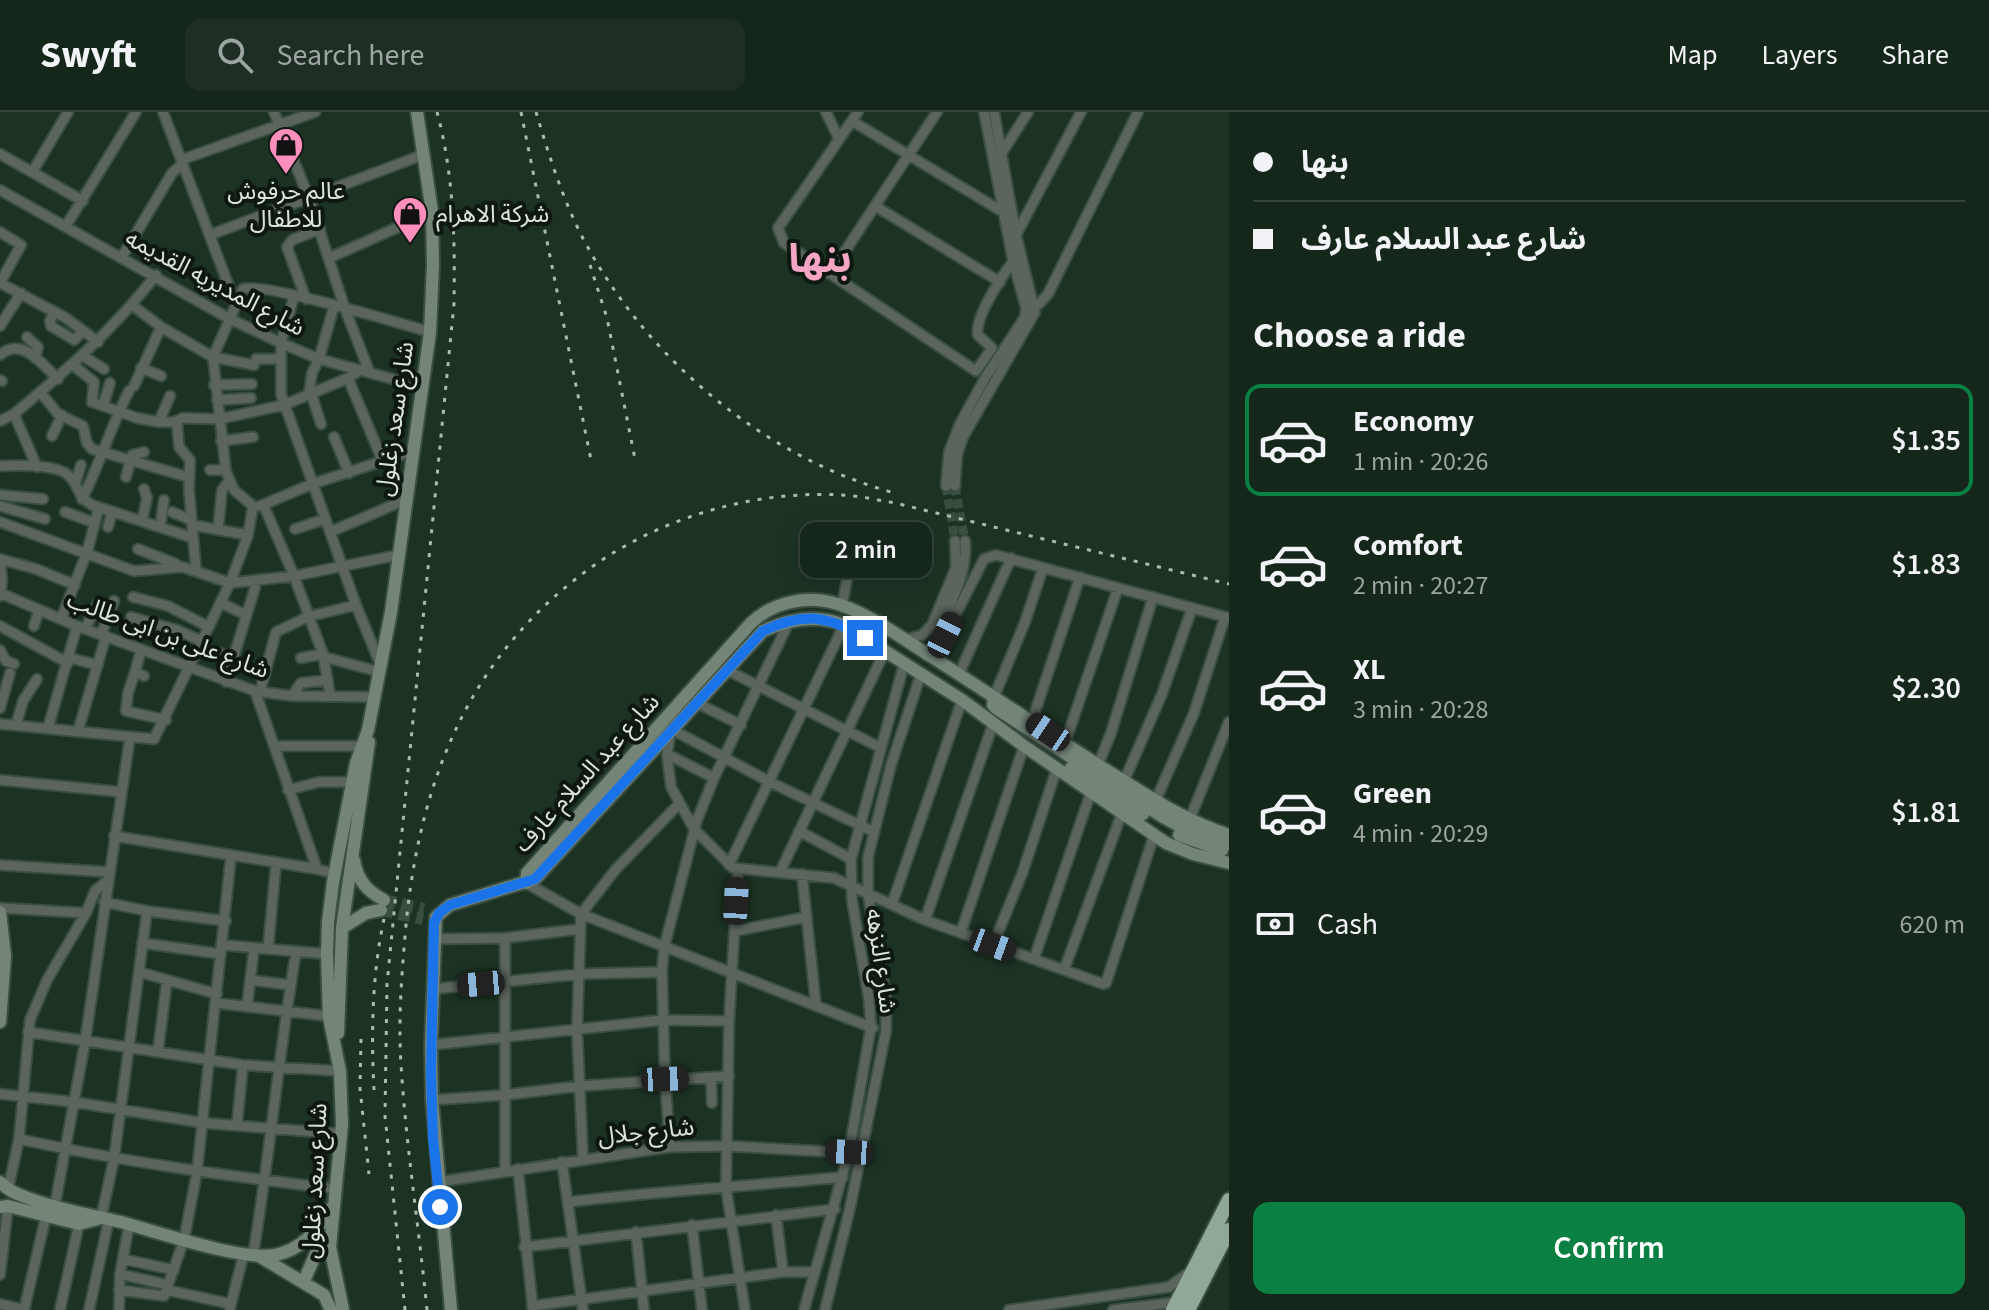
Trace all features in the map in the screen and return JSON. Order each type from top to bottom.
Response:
[{"type":"highway","points":[[1180,1307],[1229,1200]]},
{"type":"highway","points":[[1180,1307],[1229,1230]]},
{"type":"main road","name":"شارع سعد زغلول","points":[[334,1017],[365,746],[376,697],[430,332],[432,212],[417,112]]},
{"type":"main road","name":"شارع عبد السلام عارف","points":[[1228,836],[1189,821],[1098,765],[1059,755],[1024,746],[962,700],[844,625],[825,619],[794,621],[763,631],[671,732],[664,749],[535,879],[526,883],[527,873],[756,617],[796,601],[837,604],[904,640],[1032,721],[1059,755],[1091,792],[1179,849],[1229,863]]},
{"type":"main road","points":[[794,621],[801,609],[796,601]]},
{"type":"main road","points":[[825,619],[823,608],[837,604]]},
{"type":"main road","points":[[994,697],[993,705],[997,709],[1059,755],[1184,838],[1229,852]]},
{"type":"main road","points":[[672,711],[672,719],[676,722],[682,720]]},
{"type":"main road","points":[[651,733],[658,735],[664,749]]},
{"type":"main road","name":"شارع سعد زغلول","points":[[343,1310],[331,1264],[330,1247],[342,1134],[340,1071],[327,954],[335,874],[353,782],[365,746]]},
{"type":"main road","points":[[1059,755],[1177,825],[1228,836]]},
{"type":"main road","points":[[342,928],[383,905],[358,877],[353,853]]},
{"type":"main road","points":[[451,1310],[432,1100],[434,939],[430,916],[450,905],[526,883]]},
{"type":"main road","points":[[0,910],[5,956],[0,1022]]},
{"type":"main road","points":[[4,1186],[79,1224],[105,1218]]},
{"type":"main road","points":[[4,1206],[105,1218],[252,1255],[278,1254],[296,1247],[312,1235],[333,1202]]},
{"type":"main road","points":[[304,1281],[317,1251],[330,1247]]},
{"type":"main road","name":"شارع سعد زغلول","points":[[252,1255],[304,1281],[324,1295],[331,1310]]},
{"type":"street","points":[[33,171],[68,112]]},
{"type":"street","points":[[66,226],[136,112]]},
{"type":"street","points":[[163,112],[236,305]]},
{"type":"street","points":[[73,365],[94,382],[92,402],[159,422],[183,418],[219,419],[284,405],[365,370],[320,229],[274,112]]},
{"type":"street","points":[[122,257],[172,173],[182,162],[315,112]]},
{"type":"street","points":[[826,112],[839,139]]},
{"type":"street","points":[[830,274],[937,112]]},
{"type":"street","points":[[951,486],[963,437],[1035,315],[1017,257],[984,112]]},
{"type":"street","points":[[994,112],[1007,214],[1016,235],[1017,257],[1000,282],[976,330],[992,350],[979,370],[975,371],[784,243],[778,228],[855,116],[908,156],[1007,214]]},
{"type":"street","points":[[1001,154],[1028,112]]},
{"type":"street","points":[[1016,235],[1081,112]]},
{"type":"street","points":[[1031,307],[1045,297],[1062,269],[1138,112]]},
{"type":"street","points":[[0,154],[83,201]]},
{"type":"street","points":[[210,235],[425,154]]},
{"type":"street","name":"شارع المديريه القديمه","points":[[0,190],[230,319],[281,343],[319,359],[422,387]]},
{"type":"street","points":[[875,206],[1000,282]]},
{"type":"street","points":[[329,258],[432,212]]},
{"type":"street","points":[[306,299],[287,247],[292,240],[320,229]]},
{"type":"street","points":[[0,232],[21,246],[3,272],[0,283],[54,312],[51,326],[74,340],[83,331],[98,342]]},
{"type":"street","points":[[0,421],[41,393],[98,342],[156,275]]},
{"type":"street","points":[[330,695],[323,656],[294,576],[258,506],[234,490],[225,470],[213,357],[243,289],[248,286],[430,332]]},
{"type":"street","points":[[0,326],[21,293]]},
{"type":"street","points":[[294,296],[281,343],[280,385],[284,405],[380,669]]},
{"type":"street","points":[[132,305],[161,327],[213,357],[255,362],[280,359]]},
{"type":"street","points":[[321,424],[310,394],[312,373],[334,306]]},
{"type":"street","points":[[82,499],[119,412],[161,327]]},
{"type":"street","points":[[27,337],[38,347],[37,355]]},
{"type":"street","points":[[37,355],[46,339]]},
{"type":"street","points":[[0,355],[19,348],[37,355],[58,379]]},
{"type":"street","points":[[83,356],[104,369]]},
{"type":"street","points":[[141,368],[161,376]]},
{"type":"street","points":[[348,378],[383,462]]},
{"type":"street","points":[[103,406],[110,383]]},
{"type":"street","points":[[214,385],[252,384]]},
{"type":"street","points":[[41,393],[52,409],[83,426],[88,445],[103,453],[188,477]]},
{"type":"street","points":[[159,422],[170,396]]},
{"type":"street","points":[[217,400],[251,398]]},
{"type":"street","points":[[14,414],[37,467]]},
{"type":"street","points":[[52,436],[62,415]]},
{"type":"street","points":[[177,421],[179,447],[190,460],[188,477],[196,570]]},
{"type":"street","points":[[221,441],[253,437]]},
{"type":"street","points":[[334,437],[349,473]]},
{"type":"street","points":[[0,724],[151,740],[156,738],[230,583],[258,506],[312,484],[413,451]]},
{"type":"street","points":[[126,477],[135,453],[144,452]]},
{"type":"street","points":[[75,484],[81,465]]},
{"type":"street","points":[[0,466],[37,467],[64,472],[75,484],[82,499],[193,538]]},
{"type":"street","points":[[210,470],[225,470]]},
{"type":"street","points":[[218,530],[222,490],[229,481]]},
{"type":"street","points":[[142,521],[147,498],[144,489]]},
{"type":"street","points":[[0,495],[43,499]]},
{"type":"street","points":[[160,527],[164,500]]},
{"type":"street","points":[[330,532],[405,500]]},
{"type":"street","points":[[0,506],[45,519]]},
{"type":"street","points":[[61,619],[87,552],[99,507]]},
{"type":"street","points":[[65,512],[95,523]]},
{"type":"street","points":[[108,527],[112,512]]},
{"type":"street","points":[[172,512],[218,530],[248,535]]},
{"type":"street","points":[[295,529],[325,519]]},
{"type":"street","points":[[0,522],[134,571],[183,567]]},
{"type":"street","points":[[837,604],[855,537]]},
{"type":"street","points":[[904,640],[922,635],[932,625],[956,567],[960,541],[963,574],[936,642],[934,659]]},
{"type":"street","points":[[138,549],[230,583],[294,576],[398,555]]},
{"type":"street","points":[[936,642],[945,635],[984,559],[996,555],[1227,617],[1194,713],[1155,802]]},
{"type":"street","points":[[959,674],[1011,558]]},
{"type":"street","points":[[0,594],[0,559],[75,585]]},
{"type":"street","points":[[994,697],[1020,636],[1043,568]]},
{"type":"street","points":[[1032,721],[1080,577]]},
{"type":"street","points":[[226,682],[257,581]]},
{"type":"street","points":[[993,945],[1022,874],[1059,755],[1118,588]]},
{"type":"street","name":"شارع على بن ابى طالب","points":[[0,594],[141,650],[257,691],[292,696],[376,697]]},
{"type":"street","points":[[133,597],[168,606],[209,627]]},
{"type":"street","points":[[1098,765],[1153,597]]},
{"type":"street","points":[[78,731],[114,601]]},
{"type":"street","points":[[48,728],[81,627],[98,603]]},
{"type":"street","points":[[221,603],[246,615]]},
{"type":"street","points":[[317,869],[257,691],[274,634],[307,617],[356,605]]},
{"type":"street","points":[[1124,781],[1162,694],[1192,608]]},
{"type":"street","points":[[34,626],[39,610]]},
{"type":"street","points":[[131,617],[177,630],[233,658]]},
{"type":"street","points":[[670,1147],[663,1020],[664,948],[694,829],[714,778],[794,621]]},
{"type":"street","points":[[745,1310],[726,1188],[729,1021],[735,931],[733,868],[844,625]]},
{"type":"street","points":[[0,626],[69,660],[98,665]]},
{"type":"street","points":[[0,650],[12,668],[0,708]]},
{"type":"street","points":[[141,650],[140,674],[128,693],[125,707],[128,712],[166,720]]},
{"type":"street","points":[[780,872],[885,651]]},
{"type":"street","points":[[301,658],[323,656],[380,669]]},
{"type":"street","name":"شارع النزهه","points":[[804,1310],[849,1152],[871,1027],[850,884],[851,859],[904,664]]},
{"type":"street","points":[[727,670],[881,748]]},
{"type":"street","name":"شارع النزهه","points":[[825,1310],[886,1031],[886,998],[868,894],[868,857],[891,765],[921,674]]},
{"type":"street","points":[[16,725],[23,701],[37,679]]},
{"type":"street","points":[[292,696],[298,685],[328,680]]},
{"type":"street","points":[[892,904],[962,700]]},
{"type":"street","points":[[697,703],[741,725]]},
{"type":"street","points":[[1189,821],[1229,722]]},
{"type":"street","points":[[925,920],[993,724]]},
{"type":"street","points":[[671,732],[874,832]]},
{"type":"street","points":[[0,1304],[24,1310],[65,1149],[85,1042],[130,737]]},
{"type":"street","points":[[274,746],[365,746]]},
{"type":"street","points":[[961,932],[1024,746]]},
{"type":"street","points":[[664,749],[714,778]]},
{"type":"street","points":[[664,749],[671,787],[679,804],[694,829],[733,868],[834,878],[925,920],[1106,983],[1154,835]]},
{"type":"street","points":[[0,780],[121,792]]},
{"type":"street","points":[[288,790],[319,782],[353,782]]},
{"type":"street","points":[[1034,959],[1091,792]]},
{"type":"street","points":[[583,1159],[577,1030],[581,914],[616,869],[679,804]]},
{"type":"street","points":[[1064,970],[1122,813]]},
{"type":"street","points":[[799,831],[851,859]]},
{"type":"street","points":[[114,836],[335,874]]},
{"type":"street","points":[[166,1290],[184,1240],[197,1172],[231,856]]},
{"type":"street","points":[[268,949],[276,864]]},
{"type":"street","points":[[0,865],[108,876]]},
{"type":"street","points":[[802,874],[816,1006]]},
{"type":"street","points":[[4,1186],[19,1139],[28,1032],[47,980],[86,913],[95,891],[108,876]]},
{"type":"street","points":[[526,883],[581,914],[886,1031]]},
{"type":"street","points":[[104,902],[226,921]]},
{"type":"street","points":[[0,910],[86,913]]},
{"type":"street","points":[[89,1310],[114,1159],[147,911]]},
{"type":"street","points":[[735,931],[807,917]]},
{"type":"street","points":[[434,939],[505,938],[580,929]]},
{"type":"street","points":[[505,938],[505,1171]]},
{"type":"street","points":[[142,943],[327,954]]},
{"type":"street","points":[[247,1007],[254,948]]},
{"type":"street","points":[[120,1274],[230,1307],[252,1255],[266,1180],[285,1012],[296,952]]},
{"type":"street","points":[[139,972],[247,1007],[334,1017]]},
{"type":"street","points":[[433,989],[580,974],[662,972]]},
{"type":"street","points":[[158,1051],[167,980]]},
{"type":"street","points":[[250,980],[290,985]]},
{"type":"street","points":[[431,1045],[663,1020],[729,1021]]},
{"type":"street","points":[[28,1032],[243,1065],[340,1071]]},
{"type":"street","points":[[237,1124],[243,1065]]},
{"type":"street","points":[[432,1100],[729,1076]]},
{"type":"street","points":[[711,1078],[712,1103]]},
{"type":"street","points":[[0,1094],[74,1102],[204,1123],[342,1134]]},
{"type":"street","points":[[860,1094],[873,1097]]},
{"type":"street","points":[[19,1139],[114,1159],[336,1189]]},
{"type":"street","name":"شارع جلال","points":[[438,1182],[670,1147],[728,1146],[860,1154]]},
{"type":"street","points":[[562,1162],[582,1305]]},
{"type":"street","points":[[518,1169],[532,1308],[582,1305],[741,1277],[815,1272]]},
{"type":"street","points":[[568,1202],[676,1189],[726,1188],[843,1177]]},
{"type":"street","points":[[0,1275],[4,1206]]},
{"type":"street","points":[[524,1247],[835,1209]]},
{"type":"street","points":[[776,1215],[783,1272]]},
{"type":"street","points":[[60,1310],[79,1224]]},
{"type":"street","points":[[119,1310],[120,1274],[129,1225]]},
{"type":"street","points":[[692,1225],[702,1310]]},
{"type":"street","points":[[636,1232],[644,1310]]},
{"type":"street","points":[[123,1259],[174,1270]]},
{"type":"street","points":[[1009,1310],[1169,1287],[1196,1267]]},
{"type":"street","points":[[119,1290],[166,1290]]},
{"type":"street","points":[[1113,1310],[1180,1307]]},
{"type":"tunnel","points":[[946,486],[955,541]]},
{"type":"tunnel","points":[[955,486],[965,541]]},
{"type":"tunnel","points":[[384,900],[424,909]]},
{"type":"tunnel","points":[[381,910],[423,919]]},
{"type":"railway","points":[[405,1310],[385,1116],[387,984],[454,304],[452,208],[447,160],[437,112]]},
{"type":"railway","points":[[521,112],[592,465]]},
{"type":"railway","points":[[536,112],[559,184],[582,237],[618,295],[648,334],[721,404],[762,433],[805,458],[851,479],[898,494]]},
{"type":"railway","points":[[590,265],[607,318],[635,459]]},
{"type":"railway","points":[[427,1310],[400,1046],[403,960],[413,871],[439,769],[459,722],[485,678],[516,636],[553,598],[596,564],[652,532],[745,502],[810,495],[849,496],[895,503],[1229,584]]},
{"type":"railway","points":[[374,1090],[373,1004],[384,919]]},
{"type":"railway","points":[[361,1039],[360,1088],[369,1174]]},
{"type":"place","name":"عالم حرفوش للاطفال","points":[[286,176]]},
{"type":"place","name":"شركة الاهرام","points":[[410,245]]},
{"type":"district","name":"بنها","points":[[820,259]]},
{"type":"route","points":[[440,1207],[433,1138],[431,1045],[434,923],[439,913],[450,905],[535,879],[763,631],[796,620],[814,618],[833,620],[865,638]]}]
